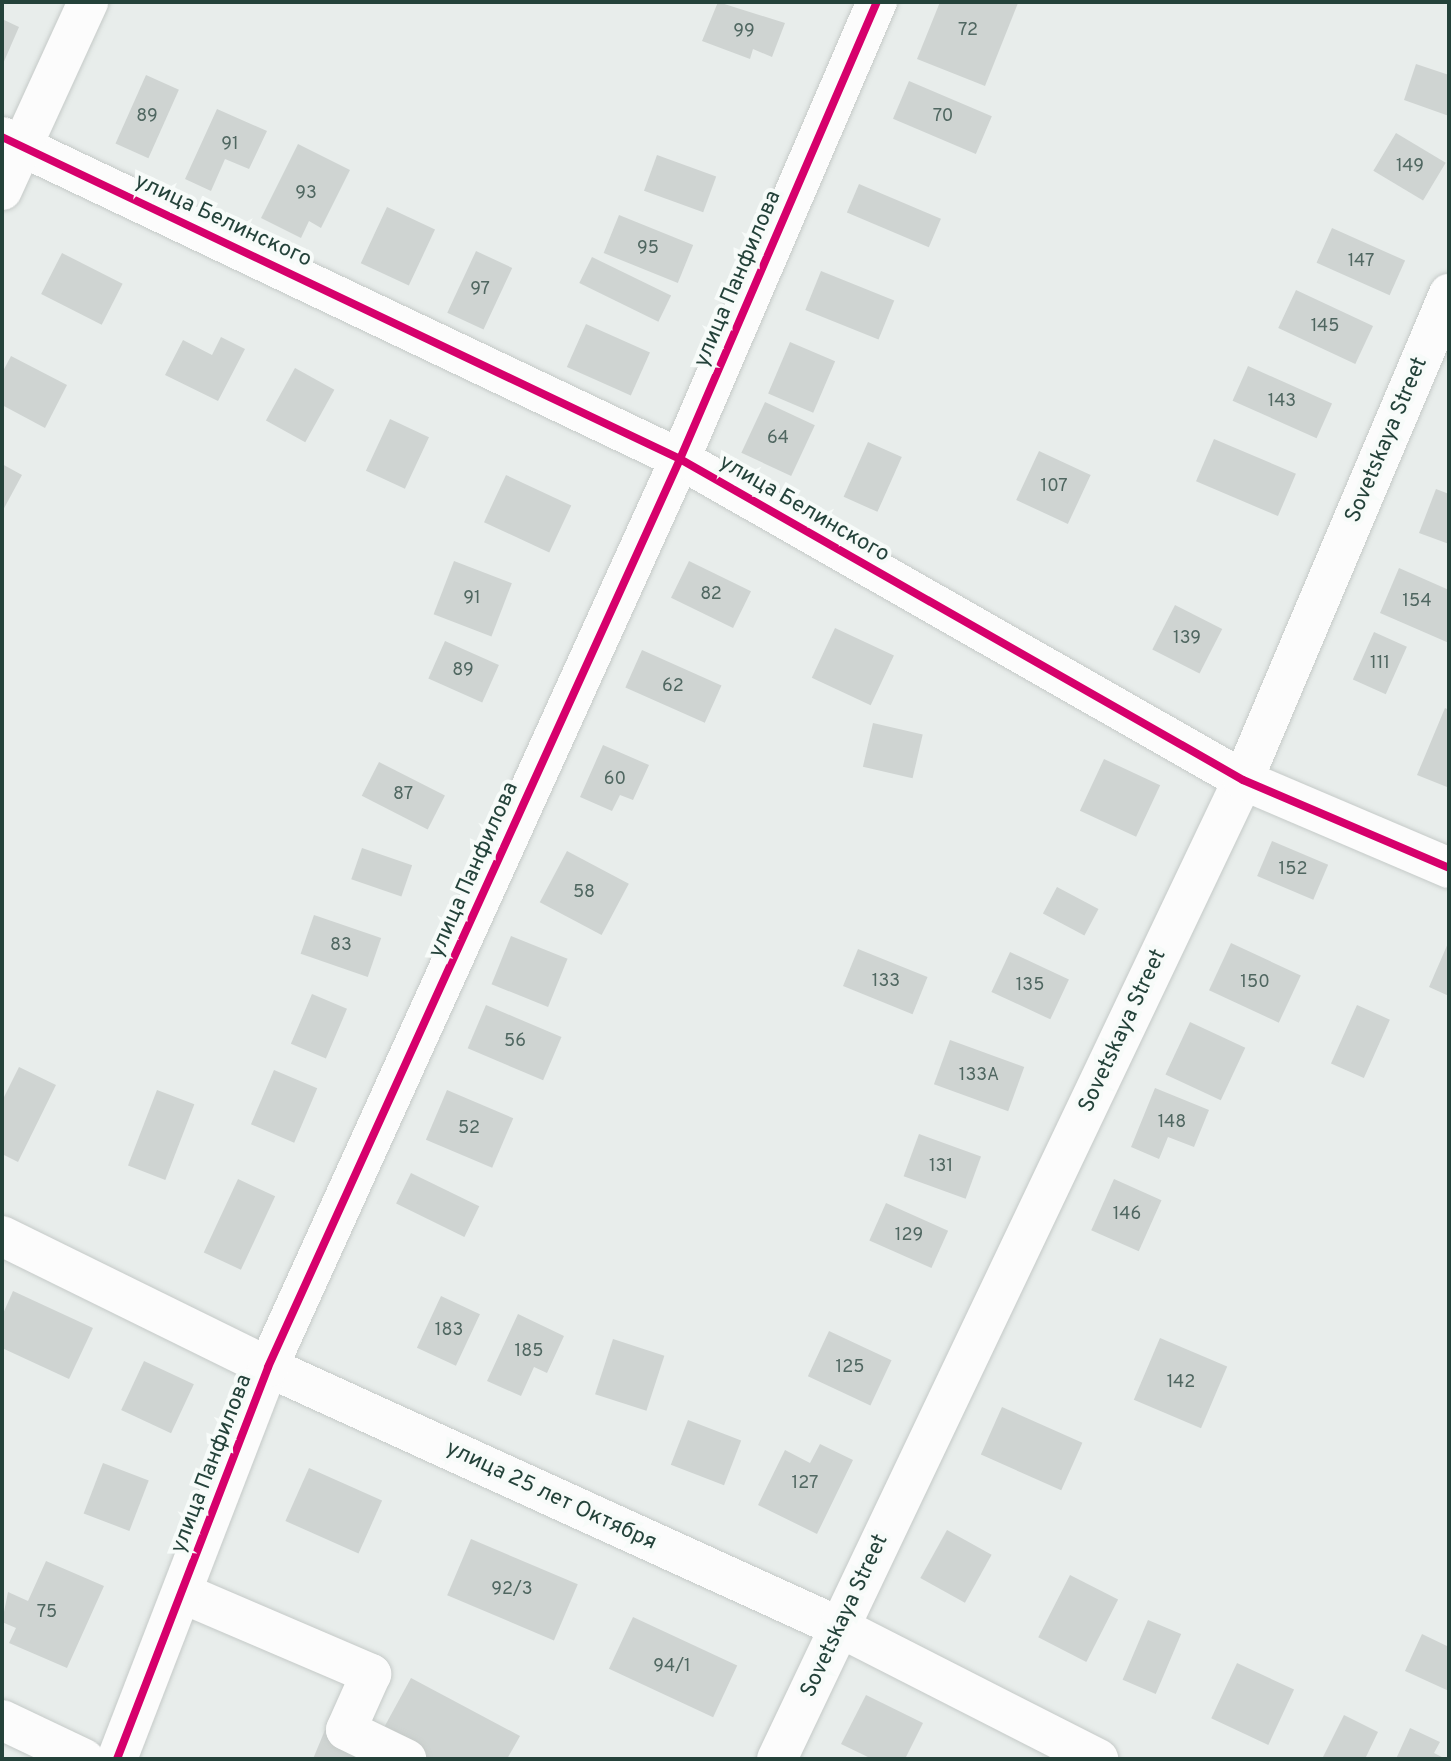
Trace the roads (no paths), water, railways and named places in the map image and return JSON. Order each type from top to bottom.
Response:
[{"type":"street","points":[[2,190],[12,141],[88,2]]},
{"type":"street","name":"улица Панфилова","points":[[117,1759],[268,1367],[680,459],[877,2]]},
{"type":"street","name":"улица Белинского","points":[[12,141],[680,459],[1243,780],[1449,868]]},
{"type":"street","name":"Sovetskaya Street","points":[[777,1759],[1243,780],[1449,294]]},
{"type":"street","name":"улица 25 лет Октября","points":[[2,1236],[268,1367],[839,1627],[1098,1759]]},
{"type":"street","points":[[182,1593],[371,1674],[346,1730],[406,1759]]},
{"type":"street","points":[[2,1720],[84,1759]]}]
